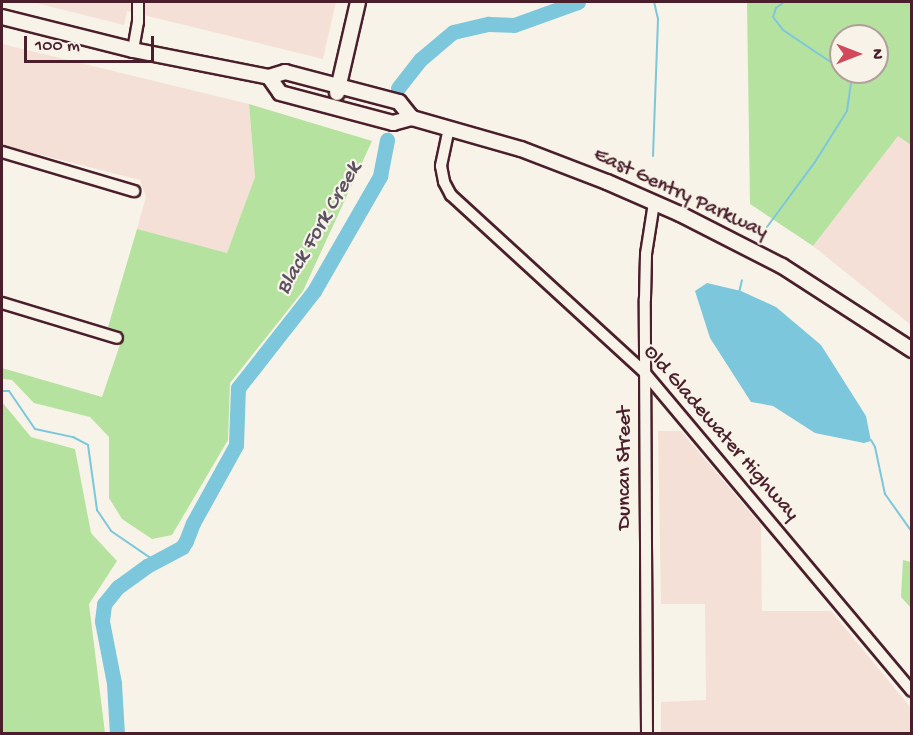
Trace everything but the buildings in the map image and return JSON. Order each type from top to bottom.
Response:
[{"type":"main road","points":[[334,107],[358,2]]},
{"type":"main road","name":"East Gentry Parkway","points":[[2,17],[133,50],[269,77],[285,72],[399,102],[412,118]]},
{"type":"main road","name":"East Gentry Parkway","points":[[269,77],[280,93],[393,123],[412,118],[521,149],[654,203],[782,267],[912,350]]},
{"type":"street","points":[[133,50],[138,22],[138,2]]},
{"type":"street","name":"Old Gladewater Highway","points":[[449,128],[441,166],[444,182],[451,195],[645,373],[912,691]]},
{"type":"street","points":[[2,152],[134,191]]},
{"type":"street","name":"Duncan Street","points":[[647,734],[646,254],[654,203]]},
{"type":"street","points":[[2,303],[117,338]]},
{"type":"shaded area","points":[[32,2],[336,2],[323,59],[127,11],[124,25]]},
{"type":"shaded area","points":[[2,44],[249,104],[255,177],[227,254],[137,229],[146,197],[140,180],[2,145]]},
{"type":"shaded area","points":[[898,135],[911,145],[911,325],[813,246]]},
{"type":"shaded area","points":[[658,431],[681,431],[761,525],[762,611],[831,611],[911,708],[911,733],[661,733],[661,702],[706,700],[705,604],[661,604]]},
{"type":"green space","points":[[747,2],[911,2],[911,145],[898,136],[813,246],[750,204]]},
{"type":"green space","points":[[249,104],[372,141],[303,291],[230,383],[228,440],[172,535],[152,539],[122,519],[109,498],[109,437],[90,417],[34,403],[12,380],[2,379],[2,368],[102,397],[124,333],[108,327],[137,229],[227,253],[255,177]]},
{"type":"green space","points":[[2,402],[31,437],[75,449],[91,533],[117,561],[89,604],[105,733],[2,733]]},
{"type":"green space","points":[[903,560],[911,562],[911,608],[901,597]]},
{"type":"water","points":[[707,283],[741,291],[776,307],[821,345],[866,416],[871,441],[864,443],[815,433],[773,406],[751,402],[710,338],[695,291]]},
{"type":"waterway","name":"Black Fork Creek","points":[[398,88],[421,59],[453,32],[489,24],[514,25],[578,2]]},
{"type":"waterway","points":[[653,156],[658,19],[654,2]]},
{"type":"waterway","points":[[784,2],[776,8],[773,17],[783,30],[829,61]]},
{"type":"waterway","points":[[767,227],[815,162],[847,111],[851,84]]},
{"type":"waterway","name":"Black Fork Creek","points":[[117,734],[114,683],[102,621],[104,604],[118,587],[147,566],[182,547],[186,541],[193,523],[236,445],[238,388],[314,291],[380,176],[387,140]]},
{"type":"waterway","points":[[739,293],[742,280]]},
{"type":"waterway","points":[[2,391],[9,391],[35,429],[73,437],[88,445],[97,510],[111,531],[155,561]]},
{"type":"waterway","points":[[871,440],[875,447],[885,494],[912,532]]}]
